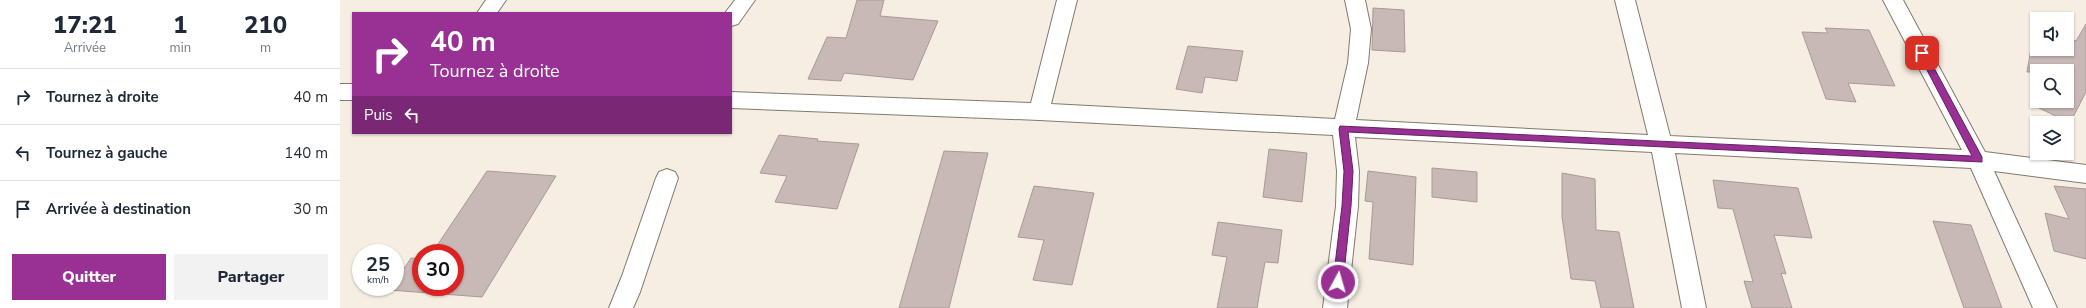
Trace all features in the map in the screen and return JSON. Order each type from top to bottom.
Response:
[{"type":"street","points":[[488,12],[496,0]]},
{"type":"street","points":[[732,18],[745,0]]},
{"type":"street","points":[[1039,112],[1067,0]]},
{"type":"street","points":[[1336,308],[1347,206],[1348,171],[1344,129],[1358,63],[1360,29],[1355,0]]},
{"type":"street","points":[[1625,0],[1662,145],[1694,308]]},
{"type":"street","points":[[1893,0],[1978,160],[2045,308]]},
{"type":"street","points":[[340,92],[352,92]]},
{"type":"street","points":[[732,100],[1039,112],[1344,129],[1978,160],[2086,174]]},
{"type":"street","points":[[621,308],[632,285],[655,207],[667,178]]},
{"type":"building","points":[[857,0],[884,0],[880,16],[938,21],[913,80],[844,73],[841,81],[808,79],[827,37],[846,38]]},
{"type":"building","points":[[1373,8],[1404,10],[1405,52],[1372,50]]},
{"type":"building","points":[[2086,24],[2086,92],[2074,116],[2056,116],[2039,108],[2074,108],[2074,64],[2030,64],[2030,72],[2027,72],[2030,55],[2030,56],[2074,56],[2074,40],[2076,41]]},
{"type":"building","points":[[1825,28],[1869,30],[1895,86],[1848,83],[1856,102],[1826,99],[1802,32],[1828,33]]},
{"type":"building","points":[[1188,46],[1243,51],[1237,81],[1205,77],[1202,93],[1176,89]]},
{"type":"building","points":[[779,135],[818,139],[817,141],[859,144],[837,209],[775,202],[787,176],[760,173]]},
{"type":"building","points":[[1269,149],[1307,153],[1302,202],[1263,197]]},
{"type":"building","points":[[944,151],[988,153],[949,308],[899,308]]},
{"type":"building","points":[[1432,168],[1477,172],[1477,202],[1432,197]]},
{"type":"building","points":[[487,171],[556,176],[482,297],[464,296],[464,244],[438,244]]},
{"type":"building","points":[[1368,171],[1416,177],[1413,265],[1369,259],[1373,202],[1365,201]]},
{"type":"building","points":[[1562,173],[1595,179],[1596,230],[1619,232],[1634,308],[1601,308],[1595,281],[1571,279],[1562,217]]},
{"type":"building","points":[[1713,180],[1798,188],[1812,238],[1774,235],[1786,274],[1781,273],[1792,308],[1752,308],[1744,281],[1753,282],[1733,209],[1718,208]]},
{"type":"building","points":[[1034,186],[1094,193],[1072,285],[1033,280],[1044,240],[1018,237]]},
{"type":"building","points":[[2054,186],[2086,189],[2086,259],[2054,251],[2045,213],[2069,219]]},
{"type":"building","points":[[1933,221],[1971,225],[2002,308],[1964,308]]},
{"type":"building","points":[[1218,222],[1282,230],[1278,263],[1265,262],[1257,308],[1217,308],[1227,257],[1212,255]]},
{"type":"building","points":[[411,258],[412,292],[404,291],[404,268]]},
{"type":"route","points":[[1338,282],[1347,206],[1348,171],[1344,129],[1978,160],[1922,53]]}]
